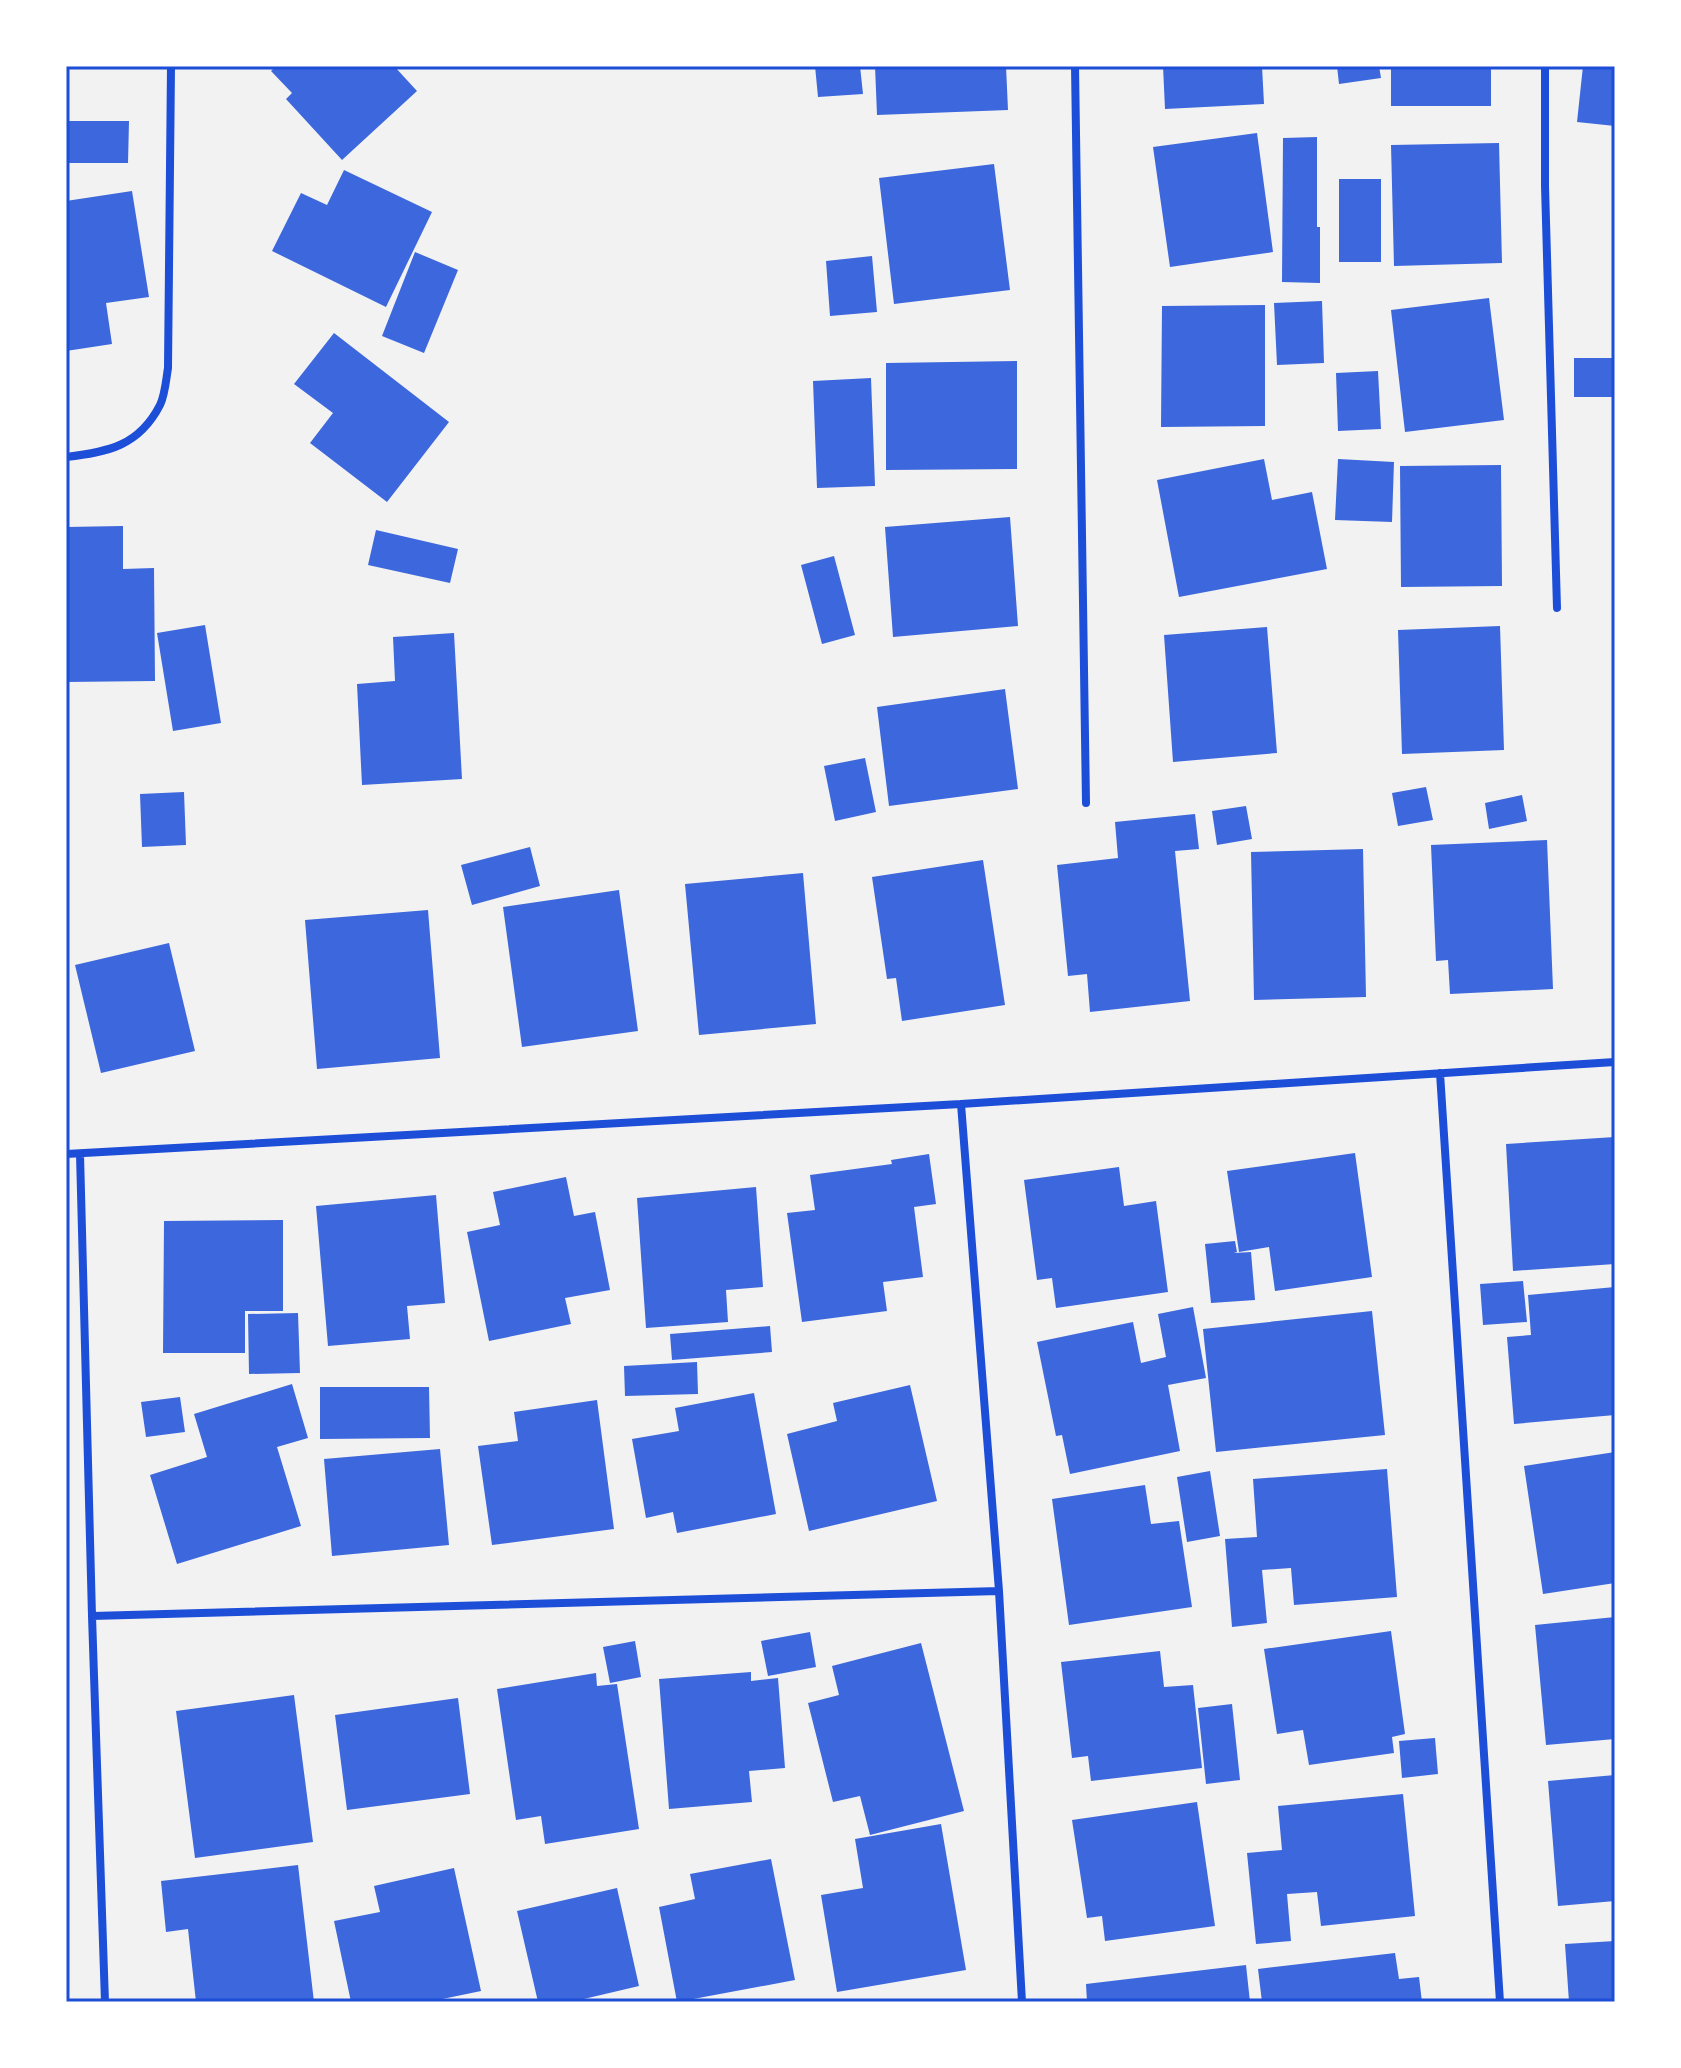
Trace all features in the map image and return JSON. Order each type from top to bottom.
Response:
[{"type":"street","points":[[66,457],[101,453],[140,434],[161,404],[168,368],[171,66]]},
{"type":"street","points":[[1075,66],[1086,803]]},
{"type":"street","points":[[1545,66],[1545,186],[1557,608]]},
{"type":"street","points":[[66,1154],[961,1104],[1615,1062]]},
{"type":"street","points":[[1440,1073],[1500,2002]]},
{"type":"street","points":[[961,1104],[999,1591],[1022,2002]]},
{"type":"street","points":[[80,1154],[105,2002]]},
{"type":"street","points":[[92,1616],[999,1591]]},
{"type":"building","points":[[276,66],[394,66],[417,91],[342,160],[286,99],[292,93],[271,71]]},
{"type":"building","points":[[815,66],[860,66],[863,94],[818,97]]},
{"type":"building","points":[[875,66],[1006,66],[1008,110],[877,115]]},
{"type":"building","points":[[1163,66],[1262,66],[1264,104],[1165,109]]},
{"type":"building","points":[[1337,66],[1379,66],[1381,78],[1339,84]]},
{"type":"building","points":[[1391,66],[1491,66],[1491,106],[1391,106]]},
{"type":"building","points":[[1583,66],[1615,66],[1615,126],[1577,122]]},
{"type":"building","points":[[66,121],[129,121],[128,163],[66,163]]},
{"type":"building","points":[[1257,133],[1273,252],[1170,267],[1153,147]]},
{"type":"building","points":[[1317,137],[1320,283],[1282,282],[1283,138]]},
{"type":"building","points":[[1499,143],[1502,263],[1394,266],[1391,145]]},
{"type":"building","points":[[994,164],[1010,290],[894,304],[879,178]]},
{"type":"building","points":[[344,170],[432,212],[386,307],[272,251],[301,193],[327,205]]},
{"type":"building","points":[[1339,179],[1381,179],[1381,262],[1339,262]]},
{"type":"building","points":[[132,191],[149,297],[106,303],[112,344],[66,351],[66,201]]},
{"type":"building","points":[[415,252],[458,270],[424,353],[382,336]]},
{"type":"building","points":[[872,256],[877,312],[830,316],[826,261]]},
{"type":"building","points":[[1489,298],[1504,420],[1405,432],[1391,310]]},
{"type":"building","points":[[1322,301],[1324,363],[1277,365],[1274,303]]},
{"type":"building","points":[[1265,305],[1265,426],[1161,427],[1162,306]]},
{"type":"building","points":[[334,333],[449,422],[387,502],[310,443],[333,413],[294,384]]},
{"type":"building","points":[[1574,358],[1615,358],[1615,397],[1574,397]]},
{"type":"building","points":[[1017,361],[1017,469],[886,470],[886,363]]},
{"type":"building","points":[[1378,371],[1381,429],[1338,431],[1336,373]]},
{"type":"building","points":[[871,378],[875,486],[817,488],[813,381]]},
{"type":"building","points":[[1264,459],[1272,500],[1312,492],[1327,569],[1179,597],[1157,480]]},
{"type":"building","points":[[1338,459],[1394,462],[1392,522],[1335,520]]},
{"type":"building","points":[[1501,465],[1502,586],[1401,587],[1400,466]]},
{"type":"building","points":[[1010,517],[1018,626],[893,637],[885,527]]},
{"type":"building","points":[[123,526],[123,569],[154,568],[155,681],[66,682],[66,527]]},
{"type":"building","points":[[376,530],[458,549],[450,583],[368,565]]},
{"type":"building","points":[[834,556],[855,635],[822,644],[801,565]]},
{"type":"building","points":[[205,625],[221,723],[173,731],[157,633]]},
{"type":"building","points":[[1500,626],[1504,750],[1402,754],[1398,630]]},
{"type":"building","points":[[1267,627],[1277,753],[1173,762],[1164,635]]},
{"type":"building","points":[[454,633],[462,779],[362,785],[357,684],[395,681],[393,637]]},
{"type":"building","points":[[1005,689],[1018,789],[889,806],[877,707]]},
{"type":"building","points":[[865,758],[876,812],[835,821],[824,766]]},
{"type":"building","points":[[1426,787],[1433,820],[1398,826],[1392,793]]},
{"type":"building","points":[[184,792],[186,845],[142,847],[140,794]]},
{"type":"building","points":[[1522,795],[1527,821],[1489,829],[1485,803]]},
{"type":"building","points":[[1246,806],[1252,839],[1217,845],[1212,811]]},
{"type":"building","points":[[1195,814],[1199,849],[1175,851],[1190,1001],[1090,1012],[1087,974],[1068,976],[1057,865],[1118,858],[1115,822]]},
{"type":"building","points":[[1547,840],[1553,989],[1450,994],[1448,960],[1436,961],[1431,845]]},
{"type":"building","points":[[530,847],[540,886],[472,905],[461,865]]},
{"type":"building","points":[[1363,849],[1366,997],[1254,1000],[1251,852]]},
{"type":"building","points":[[983,860],[1005,1005],[902,1021],[896,978],[887,979],[872,877]]},
{"type":"building","points":[[803,873],[816,1024],[699,1035],[685,884]]},
{"type":"building","points":[[619,890],[638,1031],[522,1047],[503,907]]},
{"type":"building","points":[[428,910],[440,1058],[317,1069],[305,920]]},
{"type":"building","points":[[169,943],[195,1051],[101,1073],[75,965]]},
{"type":"building","points":[[1615,1137],[1615,1264],[1513,1271],[1506,1144]]},
{"type":"building","points":[[1355,1153],[1372,1277],[1275,1291],[1269,1247],[1239,1252],[1227,1171]]},
{"type":"building","points":[[929,1154],[936,1204],[914,1207],[923,1277],[883,1282],[887,1311],[802,1322],[787,1213],[815,1210],[810,1175],[892,1164],[891,1160]]},
{"type":"building","points":[[1119,1167],[1124,1206],[1156,1201],[1168,1292],[1056,1308],[1052,1278],[1037,1280],[1024,1180]]},
{"type":"building","points":[[566,1177],[574,1216],[595,1212],[610,1290],[565,1298],[571,1324],[489,1341],[467,1232],[500,1225],[493,1192]]},
{"type":"building","points":[[756,1187],[763,1287],[726,1290],[728,1322],[646,1328],[637,1198]]},
{"type":"building","points":[[436,1195],[445,1303],[407,1306],[410,1339],[328,1346],[316,1206]]},
{"type":"building","points":[[283,1220],[283,1311],[245,1311],[245,1353],[163,1353],[164,1221]]},
{"type":"building","points":[[1235,1241],[1237,1252],[1234,1253],[1251,1252],[1255,1300],[1211,1303],[1205,1244]]},
{"type":"building","points":[[1523,1281],[1527,1322],[1483,1325],[1480,1284]]},
{"type":"building","points":[[1615,1287],[1615,1415],[1514,1424],[1507,1337],[1531,1335],[1528,1295]]},
{"type":"building","points":[[1193,1307],[1206,1378],[1168,1385],[1180,1451],[1070,1474],[1062,1435],[1056,1436],[1037,1342],[1133,1322],[1141,1363],[1166,1357],[1158,1314]]},
{"type":"building","points":[[1372,1311],[1385,1435],[1216,1452],[1203,1329]]},
{"type":"building","points":[[298,1313],[300,1373],[249,1374],[248,1314]]},
{"type":"building","points":[[770,1326],[772,1352],[672,1360],[670,1334]]},
{"type":"building","points":[[697,1362],[698,1394],[625,1396],[624,1366]]},
{"type":"building","points":[[292,1384],[308,1438],[277,1447],[301,1526],[177,1564],[150,1475],[207,1457],[194,1414]]},
{"type":"building","points":[[910,1385],[937,1501],[809,1531],[787,1434],[837,1421],[833,1403]]},
{"type":"building","points":[[320,1387],[429,1387],[430,1438],[320,1439]]},
{"type":"building","points":[[754,1393],[776,1514],[677,1533],[673,1512],[646,1518],[632,1439],[679,1431],[675,1408]]},
{"type":"building","points":[[180,1397],[185,1432],[146,1437],[141,1402]]},
{"type":"building","points":[[597,1400],[614,1529],[492,1545],[478,1446],[518,1441],[514,1412]]},
{"type":"building","points":[[440,1449],[449,1545],[332,1556],[324,1459]]},
{"type":"building","points":[[1615,1452],[1615,1583],[1543,1594],[1524,1466]]},
{"type":"building","points":[[1387,1469],[1397,1597],[1294,1605],[1291,1568],[1262,1570],[1267,1623],[1232,1627],[1225,1539],[1257,1537],[1253,1479]]},
{"type":"building","points":[[1210,1471],[1220,1536],[1187,1542],[1177,1477]]},
{"type":"building","points":[[1145,1485],[1151,1524],[1179,1521],[1192,1607],[1069,1625],[1052,1499]]},
{"type":"building","points":[[1615,1617],[1615,1739],[1546,1745],[1535,1625]]},
{"type":"building","points":[[1391,1631],[1405,1734],[1392,1737],[1394,1753],[1309,1765],[1303,1730],[1277,1734],[1264,1649]]},
{"type":"building","points":[[810,1632],[816,1667],[768,1676],[761,1641]]},
{"type":"building","points":[[635,1641],[641,1677],[610,1683],[603,1647]]},
{"type":"building","points":[[921,1643],[964,1811],[870,1835],[860,1796],[833,1802],[808,1703],[839,1695],[832,1666]]},
{"type":"building","points":[[1160,1651],[1164,1687],[1193,1685],[1202,1768],[1091,1781],[1088,1756],[1072,1758],[1061,1662]]},
{"type":"building","points":[[751,1672],[751,1681],[778,1678],[785,1768],[749,1771],[752,1802],[669,1809],[659,1679]]},
{"type":"building","points":[[596,1673],[597,1686],[617,1684],[639,1829],[545,1844],[541,1816],[516,1820],[497,1689]]},
{"type":"building","points":[[294,1695],[313,1842],[195,1858],[176,1711]]},
{"type":"building","points":[[458,1698],[470,1794],[347,1810],[335,1715]]},
{"type":"building","points":[[1232,1704],[1240,1780],[1206,1784],[1198,1708]]},
{"type":"building","points":[[1435,1738],[1438,1774],[1402,1778],[1399,1741]]},
{"type":"building","points":[[1615,1775],[1615,1901],[1558,1906],[1548,1781]]},
{"type":"building","points":[[1403,1794],[1415,1916],[1321,1926],[1317,1892],[1287,1894],[1291,1941],[1256,1944],[1247,1853],[1282,1850],[1278,1806]]},
{"type":"building","points":[[1197,1802],[1215,1926],[1105,1941],[1102,1916],[1087,1918],[1072,1820]]},
{"type":"building","points":[[941,1824],[966,1970],[837,1992],[821,1895],[863,1888],[855,1839]]},
{"type":"building","points":[[771,1859],[795,1980],[677,2002],[659,1907],[695,1899],[690,1874]]},
{"type":"building","points":[[298,1865],[314,2002],[196,2002],[188,1929],[166,1932],[161,1881]]},
{"type":"building","points":[[454,1868],[481,1991],[428,2002],[351,2002],[334,1921],[380,1912],[374,1886]]},
{"type":"building","points":[[617,1888],[639,1986],[571,2002],[538,2002],[517,1911]]},
{"type":"building","points":[[1615,1941],[1615,2002],[1569,2002],[1565,1944]]},
{"type":"building","points":[[1395,1953],[1399,1979],[1419,1977],[1422,2002],[1262,2002],[1258,1969]]},
{"type":"building","points":[[1246,1965],[1250,2002],[1087,2002],[1086,1984]]}]
